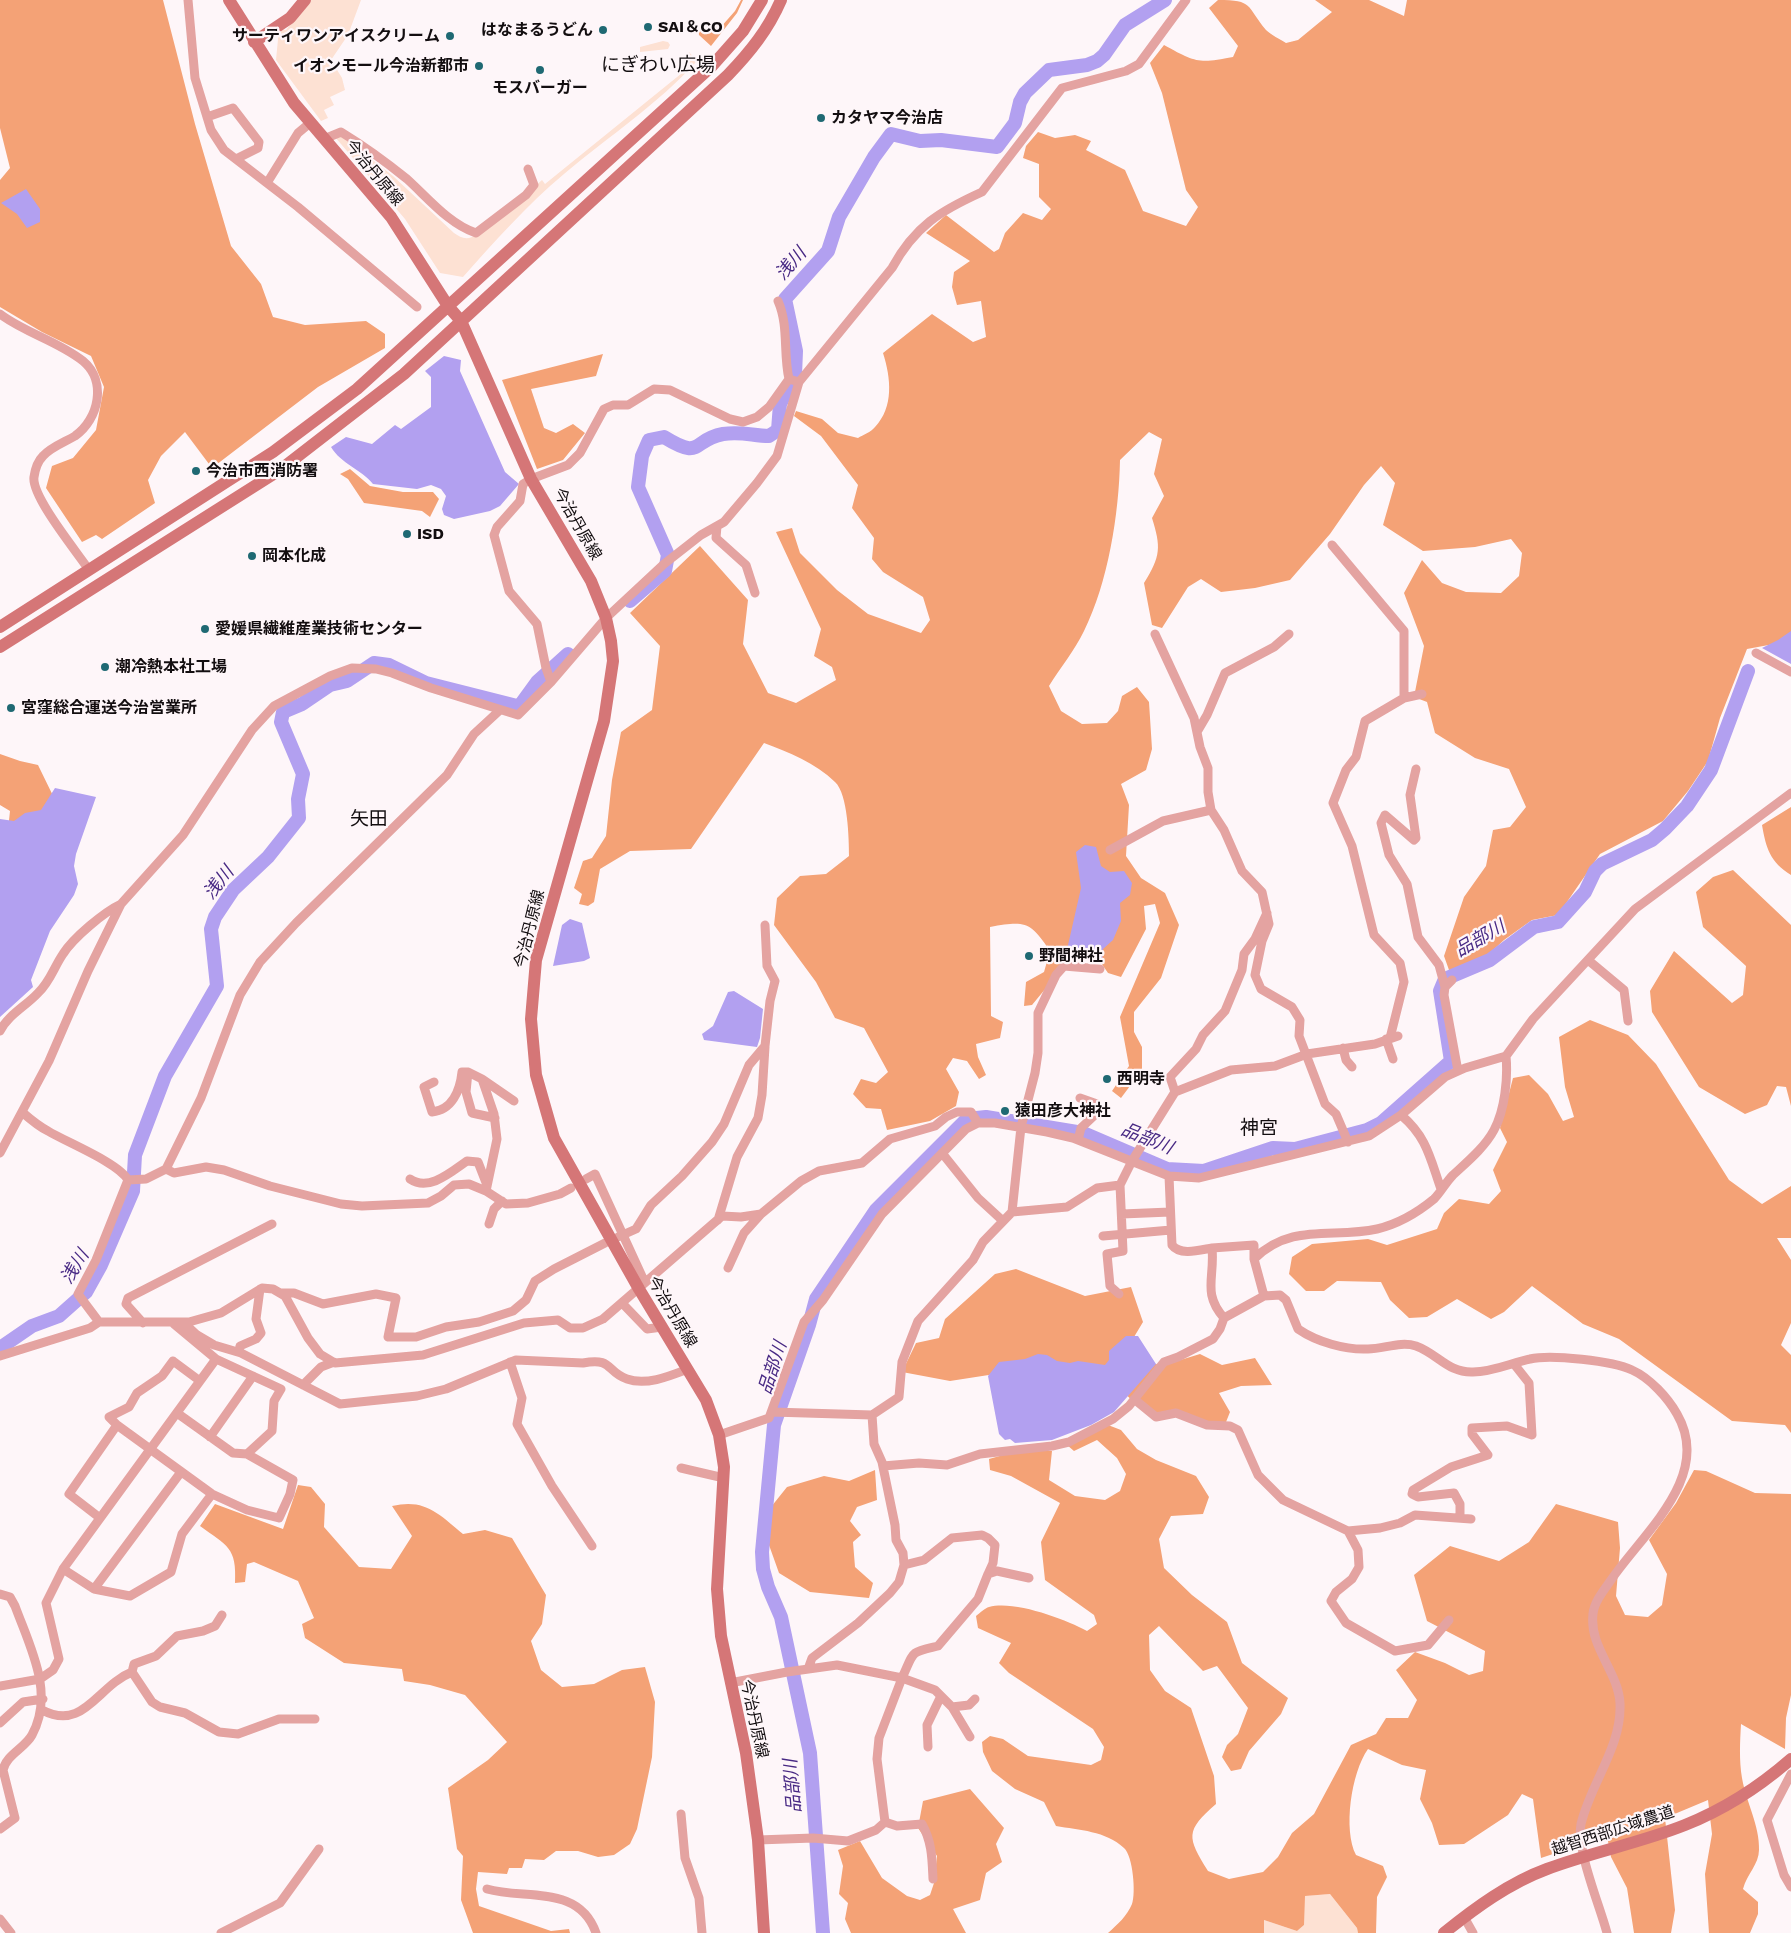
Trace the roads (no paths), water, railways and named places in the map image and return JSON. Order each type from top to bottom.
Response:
[{"type":"street","points":[[188,0],[195,78],[211,130],[224,150],[267,183],[417,307]]},
{"type":"street","name":"今治丹原線","points":[[229,0],[294,103],[391,217],[448,306],[461,321],[531,478],[591,581],[606,618],[613,661],[602,730],[536,960],[531,1019],[536,1076],[554,1138],[642,1286],[662,1327],[706,1400],[719,1435],[724,1478],[718,1588],[721,1636],[746,1754],[758,1840],[764,1933]]},
{"type":"street","points":[[254,42],[290,18],[305,0]]},
{"type":"street","points":[[0,627],[273,452],[357,389],[712,66],[743,31],[762,0]]},
{"type":"street","points":[[0,646],[280,470],[404,374],[728,76],[753,49],[772,21],[781,0]]},
{"type":"street","points":[[0,1153],[49,1061],[88,971],[121,904],[183,834],[252,730],[274,706],[330,676],[352,668],[376,669],[518,715],[551,682],[606,618],[664,564],[700,535],[717,526],[729,515],[777,456],[799,382],[892,268],[902,250],[919,229],[958,204],[982,192],[1062,88],[1126,71],[1139,64],[1186,0]]},
{"type":"street","points":[[207,117],[234,108],[259,142],[258,148],[236,160]]},
{"type":"street","points":[[267,183],[298,133],[310,123]]},
{"type":"street","points":[[324,138],[341,132],[366,148],[451,218],[466,229],[476,233],[526,195],[534,185],[528,169]]},
{"type":"street","points":[[551,682],[546,668],[537,624],[509,591],[494,535],[498,527],[520,501],[523,484],[531,478],[568,465],[580,453],[604,409],[613,405],[628,405],[654,388],[670,390],[730,420],[743,422],[757,417],[770,407],[789,379],[786,366],[785,326],[778,301]]},
{"type":"street","points":[[0,314],[16,326],[83,361],[93,373],[98,389],[97,404],[91,420],[77,435],[43,456],[34,478],[39,498],[89,570]]},
{"type":"street","points":[[789,379],[799,382]]},
{"type":"street","points":[[717,526],[716,538],[746,566],[755,593]]},
{"type":"street","points":[[1332,545],[1404,631],[1404,698]]},
{"type":"street","points":[[1155,634],[1194,718],[1208,768],[1208,792],[1211,810],[1224,830],[1242,871],[1262,892],[1268,912],[1269,924],[1262,941],[1255,976],[1261,990],[1292,1007],[1300,1020],[1299,1036],[1308,1054],[1325,1104],[1336,1114],[1348,1142]]},
{"type":"street","points":[[1197,732],[1207,715],[1225,673],[1265,652],[1289,634]]},
{"type":"street","points":[[1756,653],[1791,672]]},
{"type":"street","points":[[1393,1059],[1394,1016],[1401,998],[1404,982],[1400,963],[1374,935],[1352,846],[1333,803],[1346,770],[1356,758],[1365,721],[1404,698],[1422,694]]},
{"type":"street","points":[[128,1180],[146,1179],[166,1169],[201,1098],[240,995],[260,962],[296,923],[447,775],[474,734],[500,710]]},
{"type":"street","points":[[1416,769],[1410,796],[1416,838],[1414,840],[1385,815],[1382,823],[1389,855],[1407,884],[1418,936],[1439,966],[1447,984],[1458,1071]]},
{"type":"street","points":[[719,1435],[769,1418],[804,1322],[823,1300],[882,1214],[966,1129],[978,1124],[995,1123],[1021,1127],[1078,1140],[1169,1176],[1199,1178],[1370,1136],[1400,1115],[1445,1077],[1506,1056],[1534,1019],[1635,909],[1791,793]]},
{"type":"street","points":[[1110,850],[1162,821],[1211,810]]},
{"type":"street","points":[[0,1031],[4,1024],[39,993],[49,981],[63,953],[106,911],[121,904]]},
{"type":"street","points":[[1175,1092],[1170,1077],[1191,1055],[1203,1035],[1225,1011],[1242,970],[1244,954],[1255,939],[1268,912]]},
{"type":"street","points":[[718,1220],[737,1157],[758,1118],[762,1095],[770,1002],[775,981],[767,966],[766,925]]},
{"type":"street","points":[[1588,960],[1624,990],[1628,1021]]},
{"type":"street","points":[[772,1412],[872,1415],[899,1397],[902,1362],[918,1321],[973,1260],[983,1242],[1012,1212],[1021,1127],[1035,1073],[1038,1053],[1038,1013],[1056,975],[1064,966],[1100,969]]},
{"type":"street","points":[[1119,1294],[1110,1286],[1107,1254],[1123,1251],[1120,1185],[1132,1161],[1175,1092],[1231,1070],[1276,1066],[1308,1054],[1375,1044],[1392,1038]]},
{"type":"street","points":[[621,1236],[636,1228],[651,1205],[682,1176],[712,1142],[724,1124],[749,1065],[765,1046]]},
{"type":"street","points":[[1343,1048],[1346,1060],[1352,1067]]},
{"type":"street","points":[[1254,1258],[1262,1250],[1281,1241],[1311,1232],[1375,1229],[1401,1221],[1435,1198],[1494,1130],[1502,1109],[1508,1072],[1506,1056]]},
{"type":"street","points":[[434,1082],[424,1087],[432,1112],[442,1111],[451,1103],[460,1085],[462,1072],[468,1072],[482,1079],[514,1101]]},
{"type":"street","points":[[468,1072],[466,1092],[472,1113],[495,1118]]},
{"type":"street","points":[[482,1079],[495,1118],[497,1139],[487,1188]]},
{"type":"street","points":[[1078,1140],[1081,1128],[1099,1111],[1097,1104],[1080,1098]]},
{"type":"street","points":[[22,1112],[48,1132],[118,1170],[128,1180]]},
{"type":"street","points":[[728,1268],[744,1233],[761,1214],[801,1181],[819,1171],[862,1163],[890,1140],[935,1126],[946,1117],[957,1112],[971,1112],[978,1124]]},
{"type":"street","points":[[1400,1115],[1416,1128],[1425,1144],[1441,1189]]},
{"type":"street","points":[[942,1153],[978,1198],[1003,1221]]},
{"type":"street","points":[[410,1179],[414,1182],[431,1183],[446,1176],[466,1161],[478,1162],[487,1188]]},
{"type":"street","points":[[166,1169],[174,1173],[206,1167],[224,1170],[278,1188],[341,1204],[362,1206],[428,1203],[441,1196],[454,1185],[469,1184],[487,1188],[506,1204],[528,1203],[560,1194],[571,1188]]},
{"type":"street","points":[[586,1179],[594,1174],[642,1286]]},
{"type":"street","points":[[1169,1176],[1172,1245],[1180,1251],[1254,1246],[1254,1258],[1264,1296]]},
{"type":"street","points":[[99,1322],[78,1294],[96,1260],[128,1180]]},
{"type":"street","points":[[1012,1212],[1067,1207],[1097,1188],[1120,1185]]},
{"type":"street","points":[[489,1224],[494,1209],[502,1201]]},
{"type":"street","points":[[1122,1214],[1170,1212]]},
{"type":"street","points":[[303,1384],[321,1367],[334,1362],[424,1355],[529,1323],[558,1320],[570,1328],[583,1328],[603,1319],[722,1216],[741,1217],[761,1214]]},
{"type":"street","points":[[143,1323],[126,1304],[128,1298],[272,1224]]},
{"type":"street","points":[[1103,1236],[1171,1230]]},
{"type":"street","points":[[479,1322],[513,1311],[526,1300],[535,1281],[605,1243]]},
{"type":"street","points":[[1212,1248],[1214,1262],[1211,1296],[1213,1304],[1224,1318]]},
{"type":"street","points":[[0,1356],[90,1328],[99,1322],[184,1323],[221,1313],[260,1289],[273,1289],[285,1296],[308,1338],[320,1354],[334,1362]]},
{"type":"street","points":[[239,1352],[240,1346],[256,1338],[261,1333],[256,1319],[260,1289]]},
{"type":"street","points":[[280,1293],[294,1293],[323,1304],[376,1294],[396,1298],[388,1336],[416,1337],[446,1327],[510,1318],[529,1323]]},
{"type":"street","points":[[883,1466],[919,1463],[948,1465],[980,1454],[1052,1446],[1068,1442],[1113,1419],[1134,1399],[1164,1362],[1213,1338],[1220,1329],[1224,1318],[1264,1296],[1280,1295],[1286,1300],[1298,1330],[1319,1340],[1354,1349],[1368,1349],[1399,1344],[1414,1346],[1428,1352],[1448,1367],[1461,1372],[1498,1369],[1532,1358],[1559,1357],[1619,1365],[1634,1370],[1652,1384],[1673,1406],[1681,1420],[1688,1445],[1688,1461],[1677,1492],[1624,1560],[1599,1597],[1593,1612],[1593,1628],[1597,1644],[1616,1686],[1620,1701],[1619,1722],[1612,1748],[1581,1825],[1585,1856],[1607,1933]]},
{"type":"street","points":[[622,1303],[647,1328],[662,1327]]},
{"type":"street","points":[[184,1323],[214,1345],[239,1352],[340,1404],[417,1396],[446,1389],[516,1360],[582,1363],[593,1361],[607,1363],[625,1379],[637,1382],[666,1377],[688,1370]]},
{"type":"street","points":[[174,1324],[216,1359],[281,1389],[274,1401],[272,1430],[247,1454]]},
{"type":"street","points":[[0,1686],[40,1679],[53,1670],[58,1659],[46,1603],[63,1568],[216,1359]]},
{"type":"street","points":[[177,1413],[233,1454],[247,1454],[293,1480],[290,1494],[279,1518],[247,1510],[212,1494],[150,1450],[117,1425],[109,1416],[129,1407],[137,1393],[162,1376],[173,1361],[200,1381]]},
{"type":"street","points":[[510,1362],[522,1398],[517,1424],[552,1486],[592,1546]]},
{"type":"street","points":[[1460,1518],[1460,1504],[1454,1493],[1418,1497],[1412,1494],[1413,1490],[1451,1467],[1488,1455],[1472,1434],[1472,1428],[1507,1426],[1532,1435],[1529,1384],[1514,1364]]},
{"type":"street","points":[[210,1437],[253,1376]]},
{"type":"street","points":[[1134,1399],[1156,1417],[1176,1413],[1207,1425],[1230,1426],[1238,1430],[1258,1475],[1283,1500],[1348,1532],[1380,1528],[1400,1523],[1415,1515],[1471,1519]]},
{"type":"street","points":[[808,1669],[812,1658],[858,1623],[890,1593],[899,1582],[904,1565],[902,1553],[896,1540],[895,1525],[883,1466],[874,1444],[872,1415]]},
{"type":"street","points":[[100,1518],[69,1494],[117,1425]]},
{"type":"street","points":[[681,1468],[724,1478]]},
{"type":"street","points":[[94,1589],[181,1472]]},
{"type":"street","points":[[63,1568],[94,1589],[130,1596],[171,1572],[182,1534],[212,1494]]},
{"type":"street","points":[[1348,1532],[1358,1550],[1359,1567],[1352,1579],[1336,1592],[1331,1601],[1346,1623],[1395,1651],[1428,1645],[1448,1620]]},
{"type":"street","points":[[885,1822],[877,1759],[879,1738],[902,1678],[914,1652],[923,1648],[938,1646],[978,1599],[993,1563],[995,1545],[982,1535],[952,1538],[924,1560],[904,1565]]},
{"type":"street","points":[[988,1574],[997,1571],[1029,1578]]},
{"type":"street","points":[[0,1594],[10,1597],[15,1606],[40,1679],[43,1699],[42,1710],[32,1737],[4,1763],[3,1770],[15,1818],[0,1829]]},
{"type":"street","points":[[222,1615],[215,1626],[202,1631],[177,1636],[156,1656],[134,1664],[132,1672],[152,1702],[160,1707],[185,1713],[219,1732],[238,1734],[279,1719],[315,1719]]},
{"type":"street","points":[[730,1683],[837,1665],[902,1678],[935,1690],[942,1696],[952,1707],[970,1737]]},
{"type":"street","points":[[42,1710],[63,1718],[77,1714],[113,1682],[132,1672]]},
{"type":"street","points":[[928,1747],[927,1725],[942,1696]]},
{"type":"street","points":[[0,1724],[23,1702],[43,1699]]},
{"type":"street","points":[[952,1707],[969,1705],[975,1699]]},
{"type":"street","name":"越智西部広域農道","points":[[1444,1933],[1464,1916],[1520,1881],[1585,1856],[1657,1835],[1712,1814],[1739,1799],[1768,1779],[1791,1759]]},
{"type":"street","points":[[1791,1774],[1767,1820],[1784,1875],[1791,1887]]},
{"type":"street","points":[[681,1814],[685,1858],[700,1898],[702,1933]]},
{"type":"street","points":[[758,1840],[813,1838],[848,1841],[876,1830],[885,1822]]},
{"type":"street","points":[[885,1822],[897,1826],[922,1824],[928,1836],[932,1853],[933,1878]]},
{"type":"street","points":[[221,1933],[280,1903],[319,1849]]},
{"type":"street","points":[[487,1889],[505,1894],[540,1893],[575,1905],[592,1922],[596,1933]]},
{"type":"street","points":[[1464,1916],[1473,1933]]},
{"type":"street","points":[[0,1919],[11,1933]]},
{"type":"waterway","name":"浅川","points":[[630,601],[665,571],[668,555],[638,487],[642,456],[649,440],[664,437],[685,448],[691,448],[723,434],[736,433],[769,436],[778,430],[780,404],[795,375],[796,351],[785,299],[828,251],[839,217],[874,157],[891,134],[920,141],[941,140],[997,147],[1015,123],[1020,102],[1025,93],[1049,70],[1087,65],[1097,61],[1104,55],[1125,25],[1165,0]]},
{"type":"waterway","name":"浅川","points":[[0,1348],[32,1326],[59,1316],[86,1292],[101,1265],[133,1191],[135,1155],[165,1076],[217,986],[211,929],[215,917],[233,890],[268,857],[299,818],[298,799],[303,774],[281,722],[283,712],[302,704],[330,685],[347,681],[374,663],[389,665],[426,683],[517,706],[521,704],[537,682],[568,654]]},
{"type":"waterway","name":"品部川","points":[[823,1933],[810,1753],[781,1617],[768,1587],[763,1569],[762,1552],[774,1425],[809,1325],[816,1299],[876,1210],[967,1119],[986,1117],[1083,1133],[1167,1169],[1204,1171],[1273,1148],[1295,1149],[1367,1130],[1381,1123],[1451,1061],[1440,991],[1445,979],[1490,960],[1534,927],[1558,922],[1585,892],[1595,871],[1602,864],[1652,840],[1665,829],[1687,806],[1711,770],[1748,671]]},
{"type":"place","name":"SAI＆CO","points":[[648,27]]},
{"type":"place","name":"はなまるうどん","points":[[603,30]]},
{"type":"place","name":"サーティワンアイスクリーム","points":[[450,36]]},
{"type":"place","name":"イオンモール今治新都市","points":[[479,66]]},
{"type":"place","name":"モスバーガー","points":[[540,70]]},
{"type":"place","name":"カタヤマ今治店","points":[[821,118]]},
{"type":"place","name":"今治市西消防署","points":[[196,471]]},
{"type":"place","name":"ISD","points":[[407,534]]},
{"type":"place","name":"岡本化成","points":[[252,556]]},
{"type":"place","name":"愛媛県繊維産業技術センター","points":[[205,629]]},
{"type":"place","name":"潮冷熱本社工場","points":[[105,667]]},
{"type":"place","name":"宮窪総合運送今治営業所","points":[[11,708]]},
{"type":"place","name":"野間神社","points":[[1029,956]]},
{"type":"place","name":"西明寺","points":[[1107,1079]]},
{"type":"place","name":"猿田彦大神社","points":[[1005,1111]]},
{"type":"district","name":"にぎわい広場","points":[[658,65]]},
{"type":"district","name":"矢田","points":[[369,819]]},
{"type":"district","name":"神宮","points":[[1259,1128]]}]
